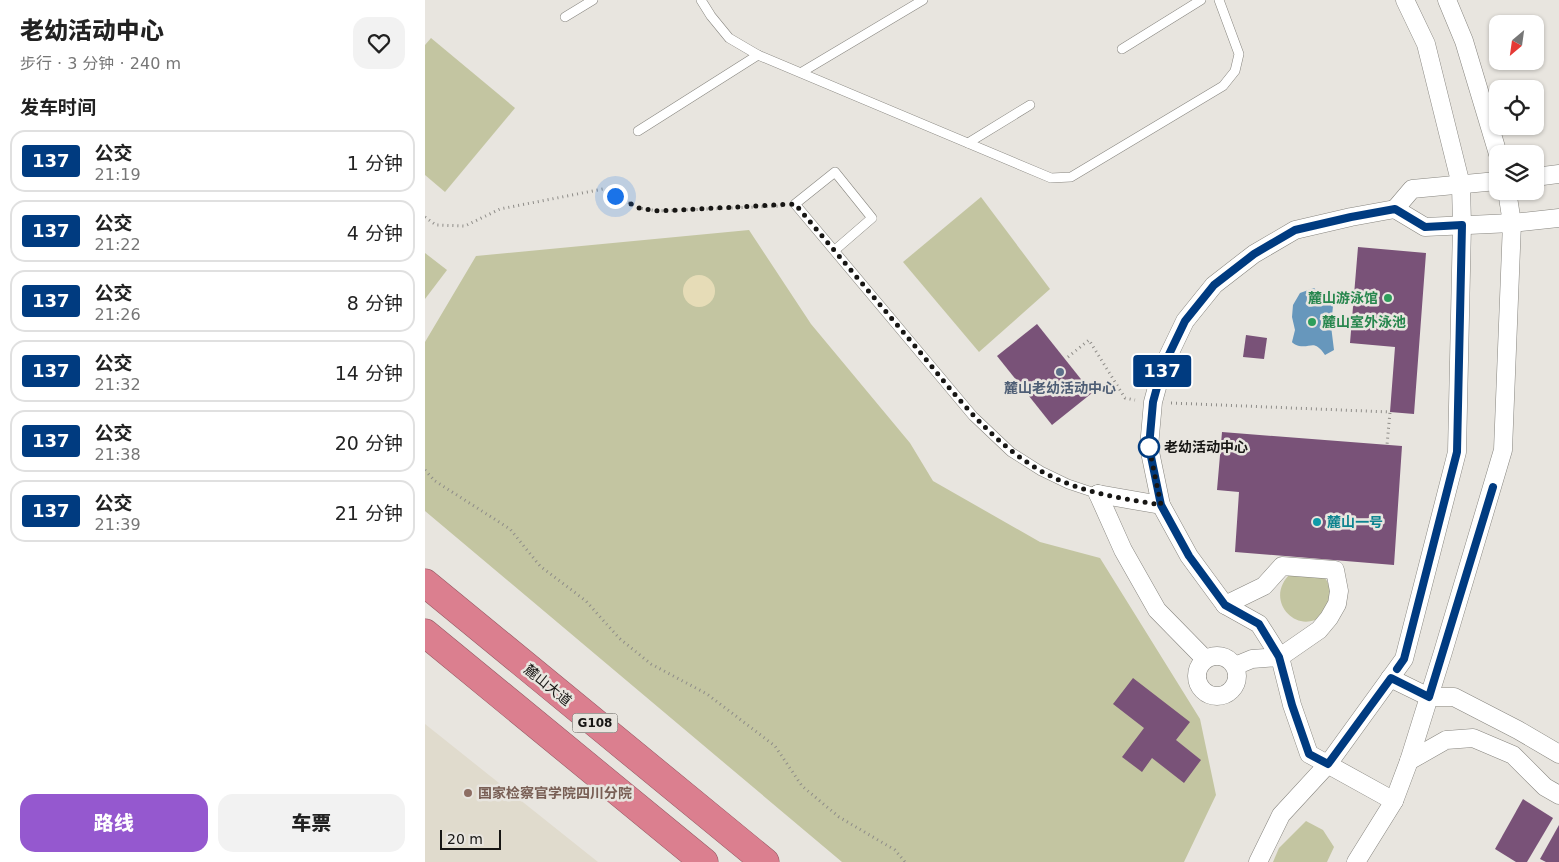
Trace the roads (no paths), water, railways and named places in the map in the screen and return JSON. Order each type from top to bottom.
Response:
[{"type":"highway","name":"麓山大道","points":[[425,584],[765,862]]},
{"type":"highway","name":"G108","points":[[425,633],[704,862]]},
{"type":"street","points":[[1258,862],[1281,815],[1328,764],[1404,659],[1457,452],[1462,225],[1461,184],[1426,44],[1405,0]]},
{"type":"street","points":[[1447,0],[1464,40],[1494,145]]},
{"type":"street","points":[[1544,176],[1559,174]]},
{"type":"street","points":[[1394,801],[1309,754],[1292,705],[1279,657],[1259,624],[1225,605],[1189,556],[1161,505],[1149,447],[1153,402],[1162,369],[1185,321],[1214,285],[1254,254],[1295,230],[1395,209],[1413,189],[1489,182]]},
{"type":"street","points":[[1356,862],[1394,801],[1409,761],[1503,450],[1512,223],[1508,200]]},
{"type":"street","points":[[1395,209],[1425,227],[1512,223],[1559,218]]},
{"type":"street","points":[[1098,494],[1161,505]]},
{"type":"street","points":[[1098,494],[1123,550],[1157,610],[1205,659]]},
{"type":"street","points":[[1225,605],[1264,586],[1283,566],[1335,570],[1339,591],[1337,604],[1319,630],[1279,657],[1252,659],[1235,666]]},
{"type":"street","points":[[1211,656],[1224,657],[1235,666],[1237,673],[1235,686],[1225,695],[1211,696],[1205,693],[1197,682],[1197,669],[1205,659],[1211,656]]},
{"type":"street","points":[[1391,678],[1429,697],[1454,697],[1518,730],[1559,754]]},
{"type":"street","points":[[1409,761],[1446,740],[1473,738],[1513,755],[1545,787],[1559,795]]},
{"type":"lane","points":[[565,17],[593,0]]},
{"type":"lane","points":[[701,0],[729,38],[758,55],[1051,178],[1071,177],[1223,86],[1235,70],[1239,54],[1219,0]]},
{"type":"lane","points":[[802,72],[923,0]]},
{"type":"lane","points":[[1122,49],[1201,0]]},
{"type":"lane","points":[[638,131],[758,55]]},
{"type":"lane","points":[[968,143],[1030,105]]},
{"type":"lane","points":[[835,250],[872,218],[835,172],[795,204],[973,416],[1005,446],[1041,471],[1069,484],[1098,494]]},
{"type":"water","name":"麓山室外泳池","points":[[1314,288],[1333,306],[1331,326],[1334,350],[1325,355],[1318,347],[1313,345],[1299,346],[1292,342],[1295,330],[1292,317],[1293,305],[1300,293]]},
{"type":"place","name":"麓山游泳馆","points":[[1388,298]]},
{"type":"place","name":"麓山室外泳池","points":[[1312,322]]},
{"type":"place","name":"麓山老幼活动中心","points":[[1060,372]]},
{"type":"place","name":"老幼活动中心","points":[[1149,447]]},
{"type":"place","name":"麓山一号","points":[[1317,522]]},
{"type":"place","name":"国家检察官学院四川分院","points":[[468,793]]}]
